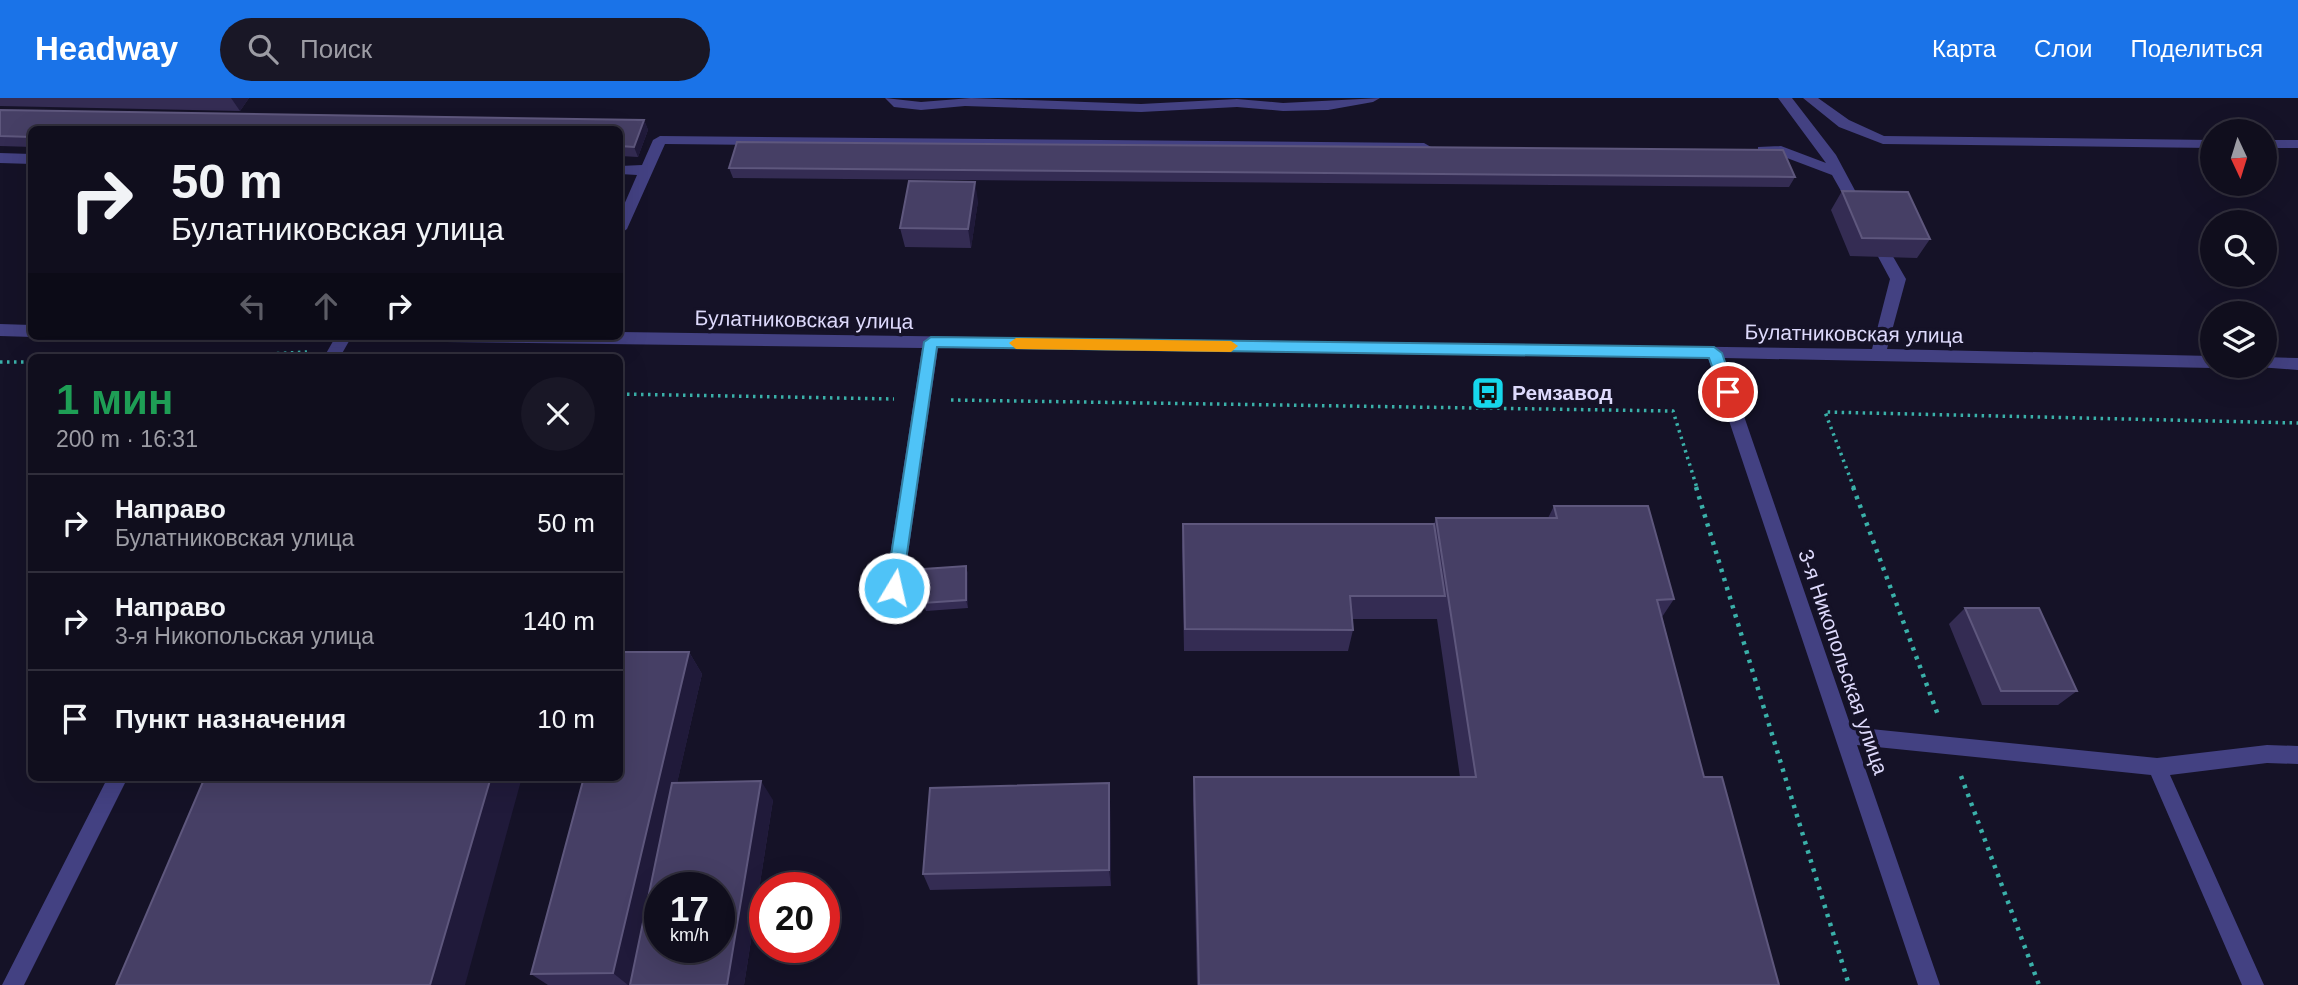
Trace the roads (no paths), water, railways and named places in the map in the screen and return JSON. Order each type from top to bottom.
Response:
[{"type":"street","points":[[892,98],[899,104],[922,106],[965,102],[1141,108],[1237,103],[1283,107],[1328,106],[1373,98]]},
{"type":"street","points":[[1785,98],[1832,158],[1837,172],[1898,279],[1878,355]]},
{"type":"street","points":[[1810,98],[1826,114],[1847,127],[1883,140],[2200,144]]},
{"type":"street","points":[[623,222],[660,139],[1435,147]]},
{"type":"street","points":[[2277,144],[2298,144]]},
{"type":"street","points":[[1754,150],[1781,150],[1837,172]]},
{"type":"street","points":[[0,158],[28,159]]},
{"type":"street","points":[[623,170],[646,170]]},
{"type":"street","points":[[0,330],[28,331]]},
{"type":"street","name":"Булатниковская улица","points":[[623,338],[2200,362]]},
{"type":"street","points":[[894,588],[931,342]]},
{"type":"street","name":"3-я Никопольская улица","points":[[1714,353],[1929,985]]},
{"type":"street","points":[[2277,363],[2298,363]]},
{"type":"street","points":[[1844,735],[2157,767],[2267,754],[2298,755]]},
{"type":"street","points":[[2157,767],[2253,985]]},
{"type":"street","points":[[13,985],[116,781]]},
{"type":"place","name":"Ремзавод","points":[[1488,393]]}]
